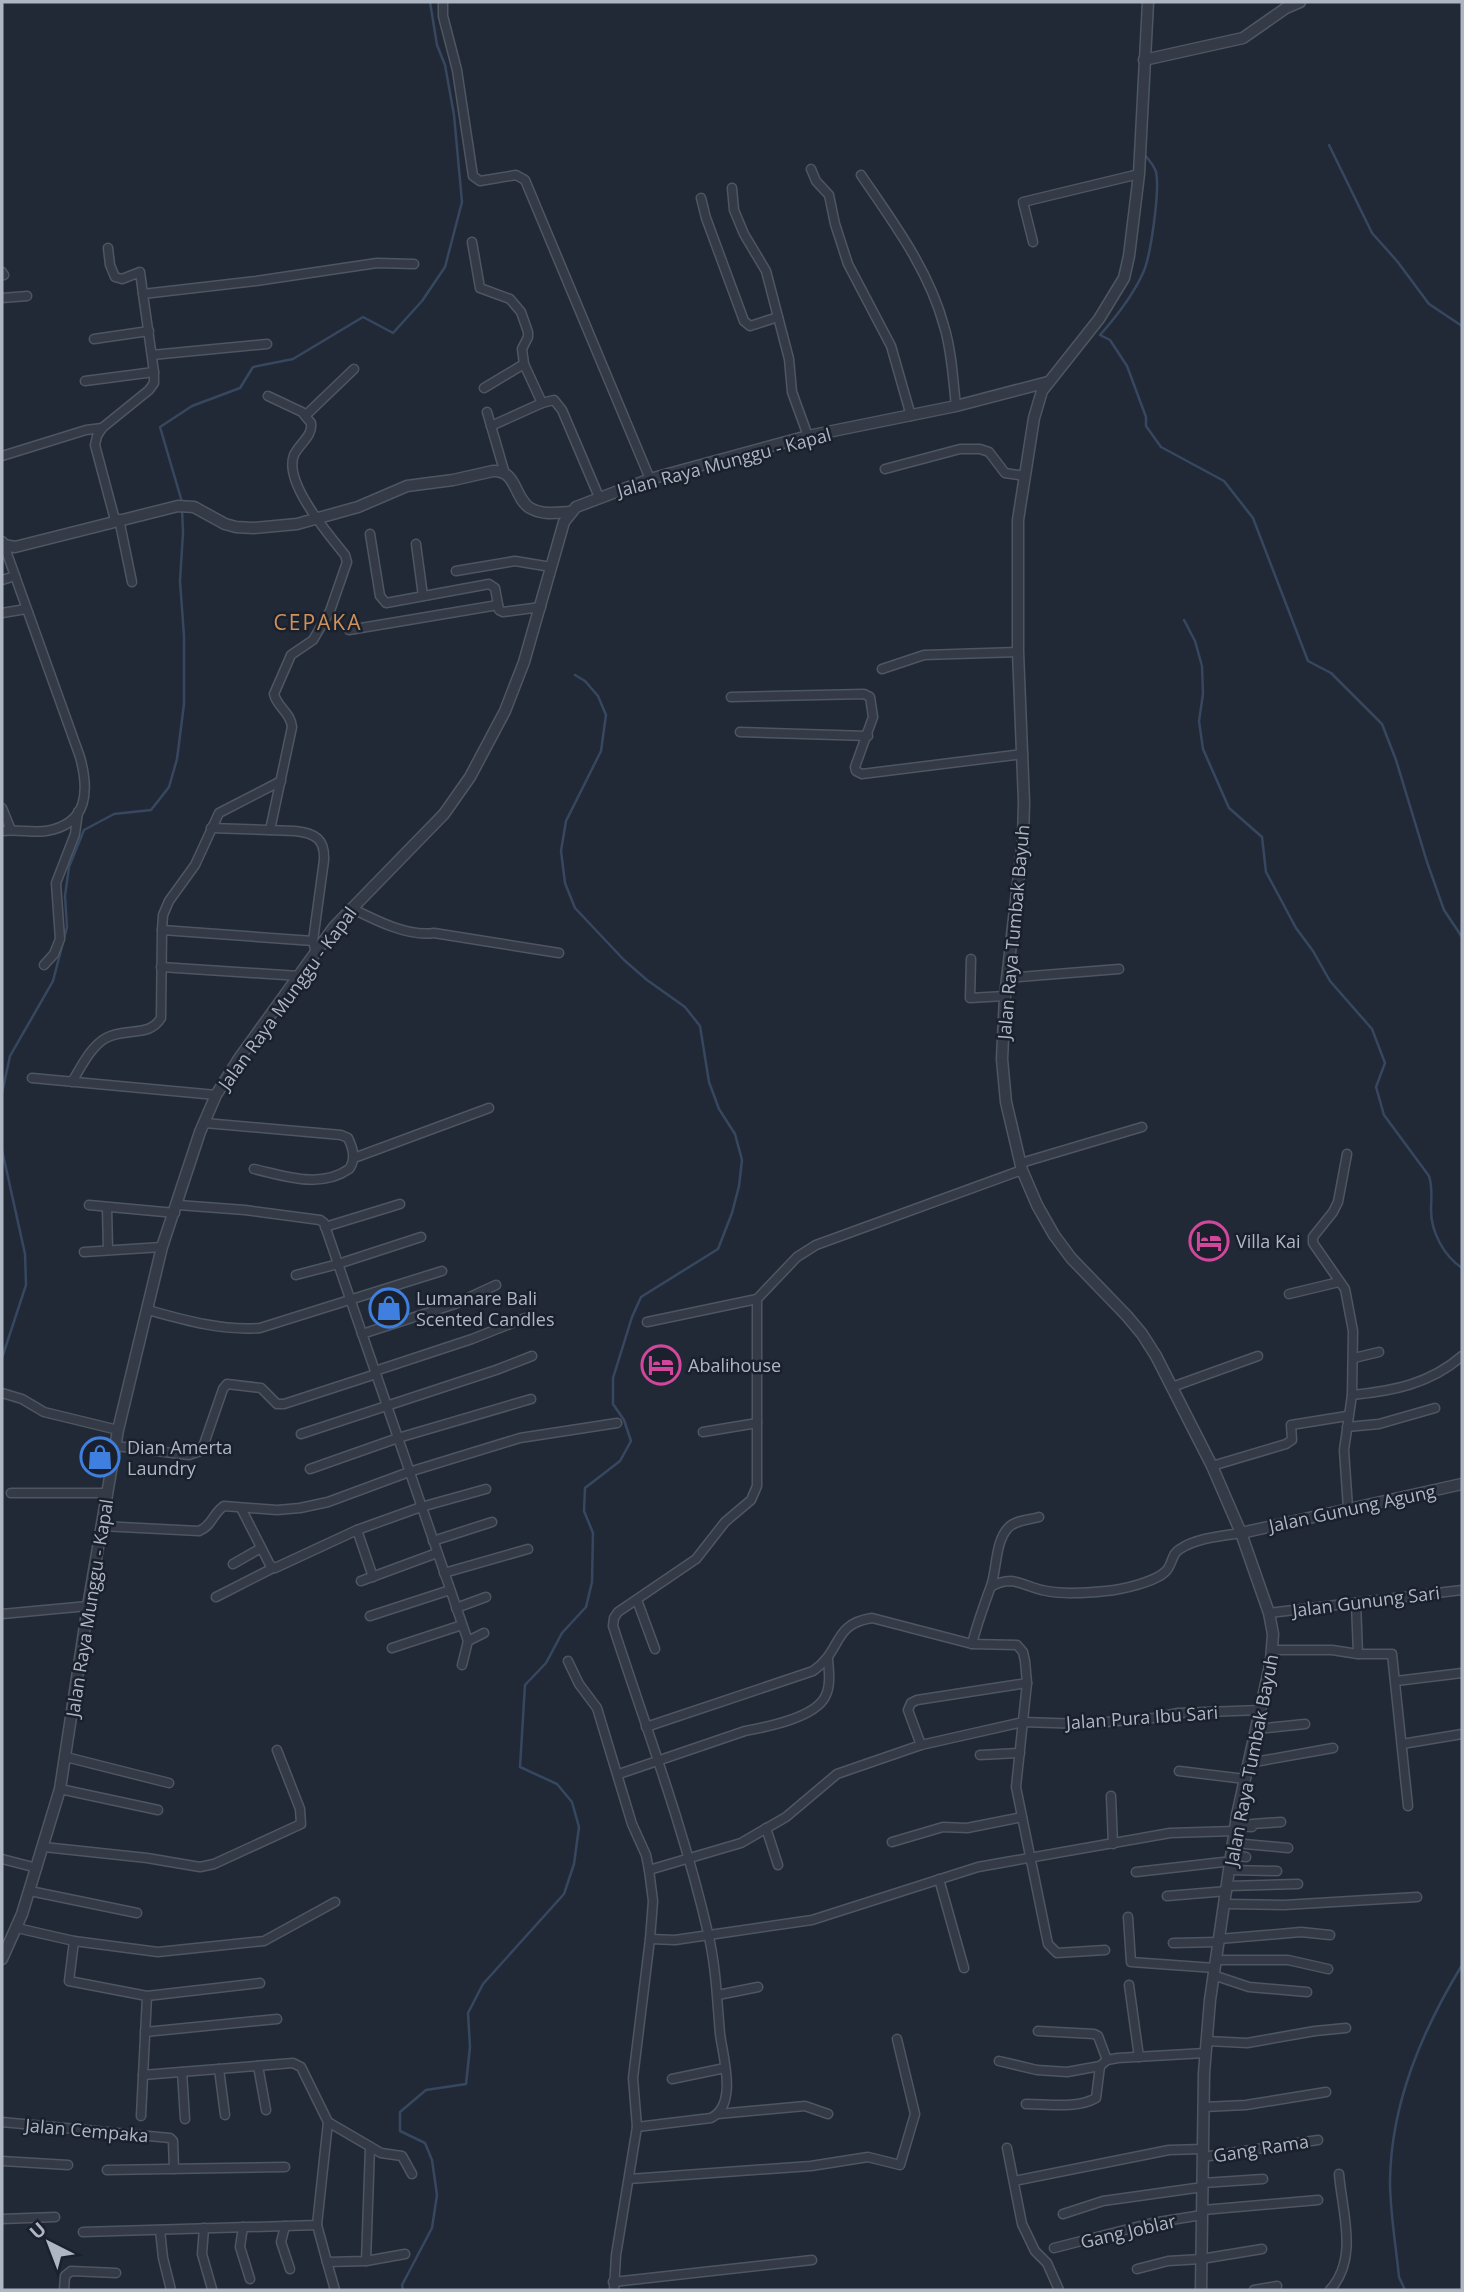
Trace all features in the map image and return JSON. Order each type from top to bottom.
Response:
[{"type":"street","points":[[443,2],[443,16],[465,112],[473,176],[480,181],[516,175],[525,180],[650,479]]},
{"type":"street","points":[[1049,382],[1099,319],[1124,278],[1139,174],[1148,2]]},
{"type":"street","points":[[1144,60],[1243,38],[1300,2]]},
{"type":"street","points":[[811,169],[816,181],[829,195],[848,264],[891,346],[911,416]]},
{"type":"street","points":[[1033,242],[1023,202],[1139,174]]},
{"type":"street","points":[[861,175],[916,259],[941,316],[950,356],[956,406]]},
{"type":"street","points":[[732,188],[734,211],[765,271],[789,359],[792,393],[808,436]]},
{"type":"street","points":[[701,198],[744,321],[754,326],[778,317]]},
{"type":"street","points":[[472,242],[480,288],[513,302],[526,323],[528,337],[522,349],[524,364],[542,402]]},
{"type":"street","points":[[108,247],[110,265],[115,277],[122,279],[140,272],[154,372],[154,383],[149,390],[102,428],[95,445],[132,582]]},
{"type":"street","points":[[143,294],[377,263],[414,264]]},
{"type":"street","points":[[2,298],[27,296]]},
{"type":"street","points":[[94,339],[149,331]]},
{"type":"street","points":[[152,355],[267,344]]},
{"type":"street","points":[[484,388],[524,364]]},
{"type":"street","points":[[306,415],[354,369]]},
{"type":"street","points":[[85,381],[154,372]]},
{"type":"street","name":"Jalan Raya Munggu - Kapal","points":[[2,1959],[30,1891],[60,1789],[118,1430],[162,1247],[189,1162],[216,1095],[299,976],[351,908],[444,814],[470,777],[505,711],[524,662],[569,512],[599,497],[650,479],[808,436],[956,406],[1049,382]]},
{"type":"street","name":"Jalan Raya Tumbak Bayuh","points":[[1049,382],[1042,391],[1036,408],[1018,520],[1023,840],[1005,996],[1002,1059],[1005,1092],[1021,1166],[1037,1205],[1054,1236],[1142,1334],[1212,1466],[1241,1533],[1269,1613],[1272,1650],[1236,1828],[1214,1968],[1205,2053],[1201,2290]]},
{"type":"street","points":[[1016,390],[1029,396],[1036,408]]},
{"type":"street","points":[[268,396],[306,415],[312,426],[295,453],[292,465],[294,478],[302,495],[345,555],[347,562],[330,611],[318,633],[310,643],[291,655],[274,694],[287,712],[292,727],[270,830]]},
{"type":"street","points":[[491,426],[551,399],[560,406],[599,497]]},
{"type":"street","points":[[486,412],[505,474],[530,508],[542,513],[569,512]]},
{"type":"street","points":[[2,456],[86,430],[102,428]]},
{"type":"street","points":[[885,469],[960,449],[980,449],[989,452],[1005,473],[1025,476]]},
{"type":"street","points":[[3,543],[15,547],[117,519],[178,506],[194,507],[236,527],[297,524],[358,507],[413,484],[453,480],[493,471],[505,474]]},
{"type":"street","points":[[370,534],[382,601],[386,603],[489,584],[495,588],[498,605],[503,612],[541,607]]},
{"type":"street","points":[[2,808],[6,830],[48,831],[68,822],[78,812],[86,797],[86,779],[64,707],[3,543]]},
{"type":"street","points":[[416,544],[422,596]]},
{"type":"street","points":[[456,571],[515,561],[551,567]]},
{"type":"street","points":[[2,580],[15,576]]},
{"type":"street","points":[[349,630],[498,605]]},
{"type":"street","points":[[2,613],[26,609]]},
{"type":"street","points":[[882,669],[924,655],[1018,652]]},
{"type":"street","points":[[732,697],[864,694],[870,697],[873,717],[855,766],[856,771],[862,774],[1023,754]]},
{"type":"street","points":[[740,732],[868,736]]},
{"type":"street","points":[[72,1082],[104,1039],[117,1033],[150,1030],[158,1024],[161,1018],[163,915],[169,901],[195,865],[211,828],[223,810],[281,781]]},
{"type":"street","points":[[44,965],[54,954],[60,939],[56,883],[75,834],[78,812]]},
{"type":"street","points":[[211,828],[308,833],[321,842],[324,860],[313,942],[316,953]]},
{"type":"street","points":[[351,908],[377,920],[425,935],[434,933],[559,953]]},
{"type":"street","points":[[162,930],[313,942]]},
{"type":"street","points":[[971,959],[970,998],[1005,996]]},
{"type":"street","points":[[161,967],[299,976]]},
{"type":"street","points":[[1007,978],[1119,969]]},
{"type":"street","points":[[32,1078],[216,1095]]},
{"type":"street","points":[[354,1158],[489,1108]]},
{"type":"street","points":[[205,1123],[345,1136],[350,1142],[354,1158],[352,1166],[345,1172],[313,1180],[254,1169]]},
{"type":"street","points":[[647,1322],[757,1299],[797,1257],[817,1245],[1021,1166],[1142,1127]]},
{"type":"street","points":[[1347,1154],[1338,1202],[1313,1237],[1313,1243],[1345,1289],[1353,1331],[1352,1395],[1344,1451],[1349,1508]]},
{"type":"street","points":[[89,1205],[107,1208],[245,1210],[324,1224],[400,1205]]},
{"type":"street","points":[[107,1208],[108,1250]]},
{"type":"street","points":[[324,1224],[468,1641],[462,1665]]},
{"type":"street","points":[[296,1275],[421,1237]]},
{"type":"street","points":[[84,1252],[162,1247]]},
{"type":"street","points":[[148,1310],[207,1325],[243,1329],[281,1323],[442,1272]]},
{"type":"street","points":[[1289,1294],[1339,1282]]},
{"type":"street","points":[[362,1334],[455,1304],[496,1285]]},
{"type":"street","points":[[718,2115],[725,2101],[725,2068],[709,1935],[691,1858],[613,1626],[618,1612],[696,1559],[725,1522],[755,1493],[757,1299]]},
{"type":"street","points":[[116,1446],[190,1455],[200,1451],[210,1432],[223,1389],[230,1384],[261,1388],[277,1404],[284,1404],[525,1318]]},
{"type":"street","points":[[1354,1358],[1379,1352]]},
{"type":"street","points":[[301,1434],[532,1356]]},
{"type":"street","points":[[1172,1387],[1258,1356]]},
{"type":"street","points":[[1352,1395],[1392,1391],[1447,1370],[1462,1356]]},
{"type":"street","points":[[2,1392],[22,1399],[44,1412],[118,1430]]},
{"type":"street","points":[[310,1469],[398,1438],[531,1399]]},
{"type":"street","points":[[1347,1427],[1379,1424],[1435,1408]]},
{"type":"street","points":[[1212,1466],[1286,1444],[1292,1440],[1291,1425],[1348,1416]]},
{"type":"street","points":[[101,1526],[199,1531],[208,1526],[221,1507],[277,1510],[300,1508],[328,1502],[410,1472],[520,1438],[617,1423]]},
{"type":"street","points":[[703,1432],[757,1423]]},
{"type":"street","name":"Jalan Gunung Agung","points":[[1241,1533],[1462,1484]]},
{"type":"street","points":[[216,1597],[357,1530],[421,1507],[486,1489]]},
{"type":"street","points":[[10,1493],[107,1493]]},
{"type":"street","points":[[241,1508],[273,1568]]},
{"type":"street","points":[[972,1644],[986,1595],[991,1587],[1003,1535],[1016,1522],[1039,1517]]},
{"type":"street","points":[[433,1541],[492,1522]]},
{"type":"street","points":[[357,1530],[373,1577]]},
{"type":"street","points":[[991,1587],[1009,1581],[1044,1591],[1107,1591],[1127,1588],[1160,1577],[1170,1565],[1174,1553],[1180,1548],[1210,1538],[1241,1533]]},
{"type":"street","points":[[233,1564],[261,1548]]},
{"type":"street","points":[[444,1573],[528,1549]]},
{"type":"street","points":[[361,1581],[437,1553]]},
{"type":"street","points":[[370,1616],[450,1590]]},
{"type":"street","name":"Jalan Gunung Sari","points":[[1269,1613],[1462,1590]]},
{"type":"street","points":[[456,1608],[486,1597]]},
{"type":"street","points":[[637,1600],[655,1649]]},
{"type":"street","points":[[1356,1602],[1358,1654]]},
{"type":"street","points":[[2,1614],[88,1606]]},
{"type":"street","points":[[646,1727],[813,1671],[828,1659],[849,1625],[856,1620],[872,1618],[972,1644],[1017,1645],[1023,1652],[1027,1683],[1016,1787],[1050,1948],[1056,1953],[1105,1950]]},
{"type":"street","points":[[391,1648],[462,1625]]},
{"type":"street","points":[[468,1641],[484,1633]]},
{"type":"street","points":[[1272,1650],[1392,1654],[1408,1806]]},
{"type":"street","points":[[619,1774],[745,1731],[787,1720],[814,1708],[824,1700],[827,1692],[828,1659]]},
{"type":"street","points":[[568,1661],[579,1684],[597,1708],[632,1824],[646,1855],[653,1901],[633,2078],[637,2127],[613,2286],[812,2260]]},
{"type":"street","points":[[1396,1681],[1462,1673]]},
{"type":"street","points":[[921,1745],[908,1710],[911,1703],[1027,1683]]},
{"type":"street","name":"Jalan Pura Ibu Sari","points":[[649,1871],[741,1843],[786,1817],[837,1774],[921,1745],[1023,1722],[1083,1724],[1154,1718],[1178,1713],[1261,1710]]},
{"type":"street","points":[[1257,1729],[1305,1724]]},
{"type":"street","points":[[1402,1744],[1462,1734]]},
{"type":"street","points":[[1249,1763],[1333,1748]]},
{"type":"street","points":[[44,1847],[147,1858],[200,1867],[214,1864],[301,1824],[300,1809],[278,1750]]},
{"type":"street","points":[[980,1755],[1020,1753]]},
{"type":"street","points":[[66,1757],[169,1783]]},
{"type":"street","points":[[1179,1771],[1245,1779]]},
{"type":"street","points":[[60,1789],[158,1810]]},
{"type":"street","points":[[1111,1796],[1113,1844]]},
{"type":"street","points":[[892,1842],[943,1827],[967,1828],[1022,1817]]},
{"type":"street","points":[[650,1939],[675,1940],[812,1920],[978,1867],[1170,1833],[1252,1827],[1252,1824],[1281,1822]]},
{"type":"street","points":[[766,1828],[778,1865]]},
{"type":"street","points":[[1234,1843],[1288,1848]]},
{"type":"street","points":[[1136,1872],[1231,1862],[1246,1857]]},
{"type":"street","points":[[2,1859],[37,1868]]},
{"type":"street","points":[[1231,1862],[1277,1871]]},
{"type":"street","points":[[939,1879],[964,1968]]},
{"type":"street","points":[[1167,1896],[1227,1888],[1298,1884]]},
{"type":"street","points":[[30,1891],[137,1913]]},
{"type":"street","points":[[1226,1904],[1284,1905],[1417,1896]]},
{"type":"street","points":[[17,1928],[74,1941],[158,1952],[264,1941],[335,1902]]},
{"type":"street","points":[[1128,1917],[1131,1962],[1214,1968],[1288,1960],[1328,1969]]},
{"type":"street","points":[[1173,1943],[1301,1932],[1330,1935]]},
{"type":"street","points":[[74,1941],[69,1981],[147,1996],[260,1983]]},
{"type":"street","points":[[1214,1968],[1249,1987],[1307,1992]]},
{"type":"street","points":[[1129,1985],[1139,2057]]},
{"type":"street","points":[[718,1994],[758,1987]]},
{"type":"street","points":[[141,2116],[147,1996]]},
{"type":"street","points":[[145,2032],[276,2019]]},
{"type":"street","points":[[1207,2041],[1247,2043],[1346,2028]]},
{"type":"street","points":[[1026,2104],[1080,2104],[1093,2101],[1104,2063],[1096,2035],[1038,2031]]},
{"type":"street","points":[[629,2179],[811,2166],[867,2157],[900,2165],[915,2114],[897,2039]]},
{"type":"street","points":[[999,2061],[1037,2070],[1067,2072],[1139,2057],[1205,2053]]},
{"type":"street","points":[[143,2075],[293,2063],[301,2067],[328,2122],[317,2225],[335,2290]]},
{"type":"street","points":[[258,2066],[266,2110]]},
{"type":"street","points":[[672,2078],[725,2068]]},
{"type":"street","points":[[219,2069],[225,2115]]},
{"type":"street","points":[[182,2072],[185,2119]]},
{"type":"street","points":[[1204,2107],[1246,2105],[1326,2092]]},
{"type":"street","points":[[637,2127],[805,2106],[828,2114]]},
{"type":"street","name":"Jalan Cempaka","points":[[2,2122],[172,2139],[174,2169]]},
{"type":"street","points":[[328,2122],[381,2153],[402,2156],[412,2174]]},
{"type":"street","name":"Gang Rama","points":[[1014,2181],[1169,2150],[1203,2153],[1318,2140]]},
{"type":"street","points":[[366,2261],[370,2147]]},
{"type":"street","points":[[1007,2148],[1022,2224],[1028,2240],[1047,2263],[1059,2290]]},
{"type":"street","points":[[2,2161],[68,2165]]},
{"type":"street","points":[[107,2170],[285,2167]]},
{"type":"street","points":[[1330,2290],[1340,2275],[1345,2256],[1346,2218],[1339,2174]]},
{"type":"street","points":[[1063,2214],[1103,2201],[1203,2185],[1263,2179]]},
{"type":"street","name":"Gang Joblar","points":[[1054,2248],[1203,2213],[1318,2200]]},
{"type":"street","points":[[2,2219],[55,2217]]},
{"type":"street","points":[[83,2232],[317,2225]]},
{"type":"street","points":[[285,2226],[281,2242],[290,2269]]},
{"type":"street","points":[[243,2227],[240,2247],[250,2279]]},
{"type":"street","points":[[204,2228],[202,2254],[212,2289]]},
{"type":"street","points":[[160,2230],[171,2290]]},
{"type":"street","points":[[1137,2269],[1168,2261],[1201,2259],[1262,2249]]},
{"type":"street","points":[[327,2262],[366,2261],[405,2254]]},
{"type":"street","points":[[64,2290],[65,2276],[71,2271],[116,2273]]},
{"type":"street","points":[[1254,2290],[1277,2286]]},
{"type":"waterway","points":[[182,502],[160,427],[192,406],[240,388],[253,367],[293,359],[363,317],[393,333],[422,301],[445,267],[462,202],[454,115],[430,2]]},
{"type":"waterway","points":[[1151,33],[1153,2]]},
{"type":"waterway","points":[[1329,145],[1372,233],[1429,304],[1462,326]]},
{"type":"waterway","points":[[1144,154],[1155,169],[1157,181],[1149,252],[1143,273],[1134,289],[1100,335],[1110,340],[1127,366],[1146,417],[1146,426],[1161,447],[1224,481],[1253,518],[1308,661],[1331,673],[1382,724],[1444,910],[1462,937]]},
{"type":"waterway","points":[[2,1093],[10,1056],[53,981],[67,927],[65,896],[69,867],[84,830],[114,814],[151,810],[169,787],[177,759],[184,704],[184,636],[180,581],[182,508]]},
{"type":"waterway","points":[[1184,620],[1195,641],[1202,666],[1203,694],[1199,721],[1203,749],[1229,808],[1262,837],[1266,872],[1296,928],[1330,981],[1372,1029],[1385,1063],[1376,1087],[1384,1115],[1429,1176],[1436,1235],[1444,1250],[1462,1268]]},
{"type":"waterway","points":[[403,2290],[402,2285],[432,2228],[437,2195],[432,2160],[425,2143],[400,2131],[400,2112],[426,2090],[466,2084],[470,2047],[468,2013],[483,1984],[564,1894],[574,1864],[579,1827],[572,1802],[557,1784],[520,1767],[525,1685],[546,1663],[562,1633],[586,1607],[592,1582],[593,1533],[584,1511],[585,1488],[620,1461],[631,1441],[624,1420],[613,1404],[613,1378],[641,1297],[718,1249],[732,1213],[742,1160],[735,1134],[719,1109],[709,1082],[700,1026],[685,1007],[624,960],[575,908],[565,883],[561,851],[566,821],[601,751],[606,715],[598,696],[585,681],[575,675]]},
{"type":"waterway","points":[[2,1150],[25,1254],[26,1285],[2,1358]]},
{"type":"waterway","points":[[1405,2290],[1399,2277],[1390,2193],[1396,2124],[1411,2069],[1422,2042],[1462,1965]]},
{"type":"place","name":"Villa Kai","points":[[1209,1241]]},
{"type":"place","name":"Lumanare Bali Scented Candles","points":[[389,1308]]},
{"type":"place","name":"Abalihouse","points":[[661,1365]]},
{"type":"place","name":"Dian Amerta Laundry","points":[[100,1457]]},
{"type":"district","name":"CEPAKA","points":[[318,622]]}]
